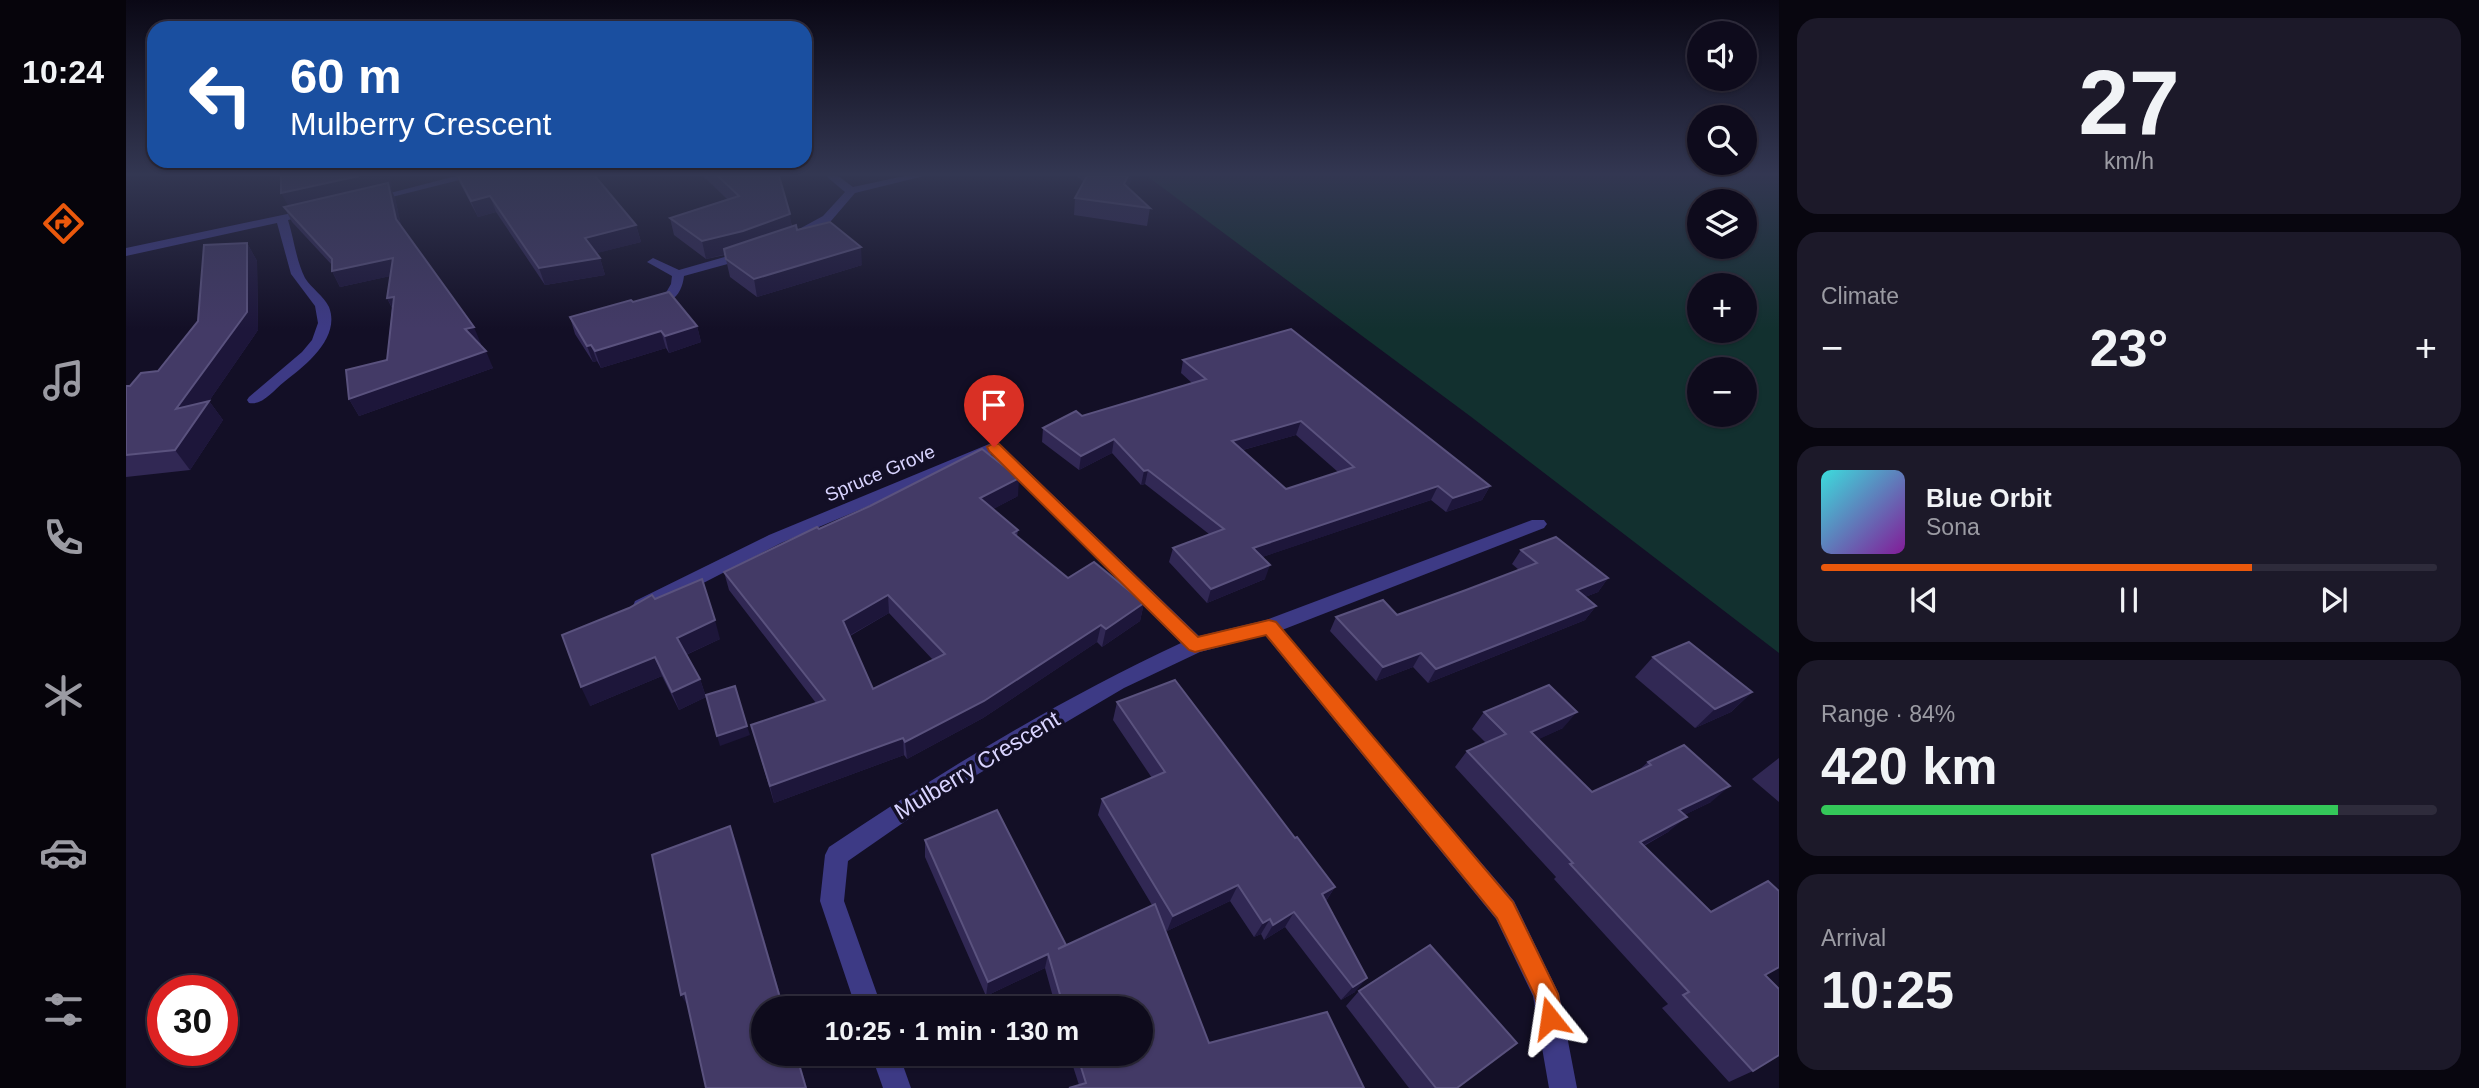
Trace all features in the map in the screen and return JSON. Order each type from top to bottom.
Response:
[{"type":"street","points":[[126,252],[245,227]]},
{"type":"street","points":[[254,400],[300,362],[321,337],[326,326],[324,310],[317,297],[302,282],[284,227]]},
{"type":"street","points":[[785,240],[811,227]]},
{"type":"street","points":[[653,262],[678,274],[761,249]]},
{"type":"street","points":[[670,296],[677,284],[678,274]]},
{"type":"street","name":"Spruce Grove","points":[[642,606],[775,540],[994,447],[1195,645]]},
{"type":"street","name":"Mulberry Crescent","points":[[865,996],[832,901],[837,855],[950,779],[1116,681],[1195,645],[1269,627],[1538,524]]},
{"type":"street","points":[[1269,627],[1505,910],[1546,994],[1563,1088]]},
{"type":"street","points":[[889,1066],[897,1088]]},
{"type":"green space","points":[[1215,227],[1687,227],[1687,259],[1757,259],[1757,227],[1779,227],[1779,653],[1470,416]]},
{"type":"building","points":[[302,227],[402,227],[474,327],[465,329],[486,351],[349,399],[346,370],[387,360],[394,297],[387,298],[393,258],[332,271],[332,259]]},
{"type":"building","points":[[511,227],[629,227],[585,238],[600,258],[539,268]]},
{"type":"building","points":[[682,227],[755,227],[743,231],[702,241]]},
{"type":"building","points":[[791,227],[796,227],[797,230],[810,227],[836,227],[861,247],[754,279],[726,259],[724,249]]},
{"type":"building","points":[[247,243],[247,312],[176,409],[209,401],[175,450],[126,455],[126,386],[130,386],[141,373],[158,371],[198,321],[204,245]]},
{"type":"building","points":[[669,292],[697,326],[665,336],[661,331],[595,351],[591,345],[587,346],[570,317],[631,300],[633,302]]},
{"type":"building","points":[[1291,329],[1490,486],[1453,498],[1438,486],[1253,548],[1270,565],[1211,589],[1173,548],[1224,529],[1148,470],[1144,471],[1114,439],[1081,456],[1043,428],[1076,411],[1082,416],[1206,379],[1183,360]],"holes":[[[1301,421],[1354,467],[1286,489],[1232,441]]]},
{"type":"building","points":[[982,449],[1019,478],[980,498],[1018,530],[1013,533],[1068,578],[1094,562],[1144,603],[1106,629],[1101,625],[984,701],[905,742],[903,738],[770,786],[751,725],[825,700],[724,572],[817,527],[819,529]],"holes":[[[888,595],[945,654],[873,689],[843,621]]]},
{"type":"building","points":[[1556,537],[1608,578],[1577,590],[1596,606],[1436,669],[1421,653],[1383,667],[1336,617],[1383,600],[1397,615],[1466,590],[1537,563],[1521,550]]},
{"type":"building","points":[[702,579],[715,620],[677,638],[700,679],[672,692],[655,657],[581,687],[562,635],[629,608],[652,595],[655,599]]},
{"type":"building","points":[[1689,642],[1752,692],[1715,709],[1653,657]]},
{"type":"building","points":[[1175,680],[1335,887],[1322,894],[1367,978],[1353,987],[1294,912],[1273,925],[1270,919],[1263,923],[1238,885],[1173,916],[1102,799],[1165,772],[1117,702]]},
{"type":"building","points":[[1549,685],[1577,712],[1531,732],[1592,792],[1651,765],[1648,762],[1684,745],[1730,786],[1679,810],[1687,817],[1640,842],[1711,912],[1768,881],[1779,891],[1779,967],[1765,975],[1779,989],[1779,1055],[1753,1071],[1683,995],[1689,992],[1467,751],[1506,734],[1484,712]]},
{"type":"building","points":[[735,686],[747,726],[717,736],[706,695]]},
{"type":"building","points":[[997,810],[1066,945],[1058,949],[1155,904],[1209,1043],[1327,1012],[1364,1088],[1069,1088],[1086,1083],[1081,1066],[1153,1066],[1153,996],[1060,996],[1048,954],[988,982],[925,840]]},
{"type":"building","points":[[730,826],[780,996],[751,996],[751,1066],[800,1066],[806,1088],[706,1088],[685,993],[681,995],[652,855]]},
{"type":"building","points":[[1430,945],[1517,1043],[1457,1088],[1436,1088],[1359,991]]},
{"type":"route","points":[[994,447],[1085,540],[1195,645],[1269,627],[1505,910],[1546,994],[1550,1018]]}]
